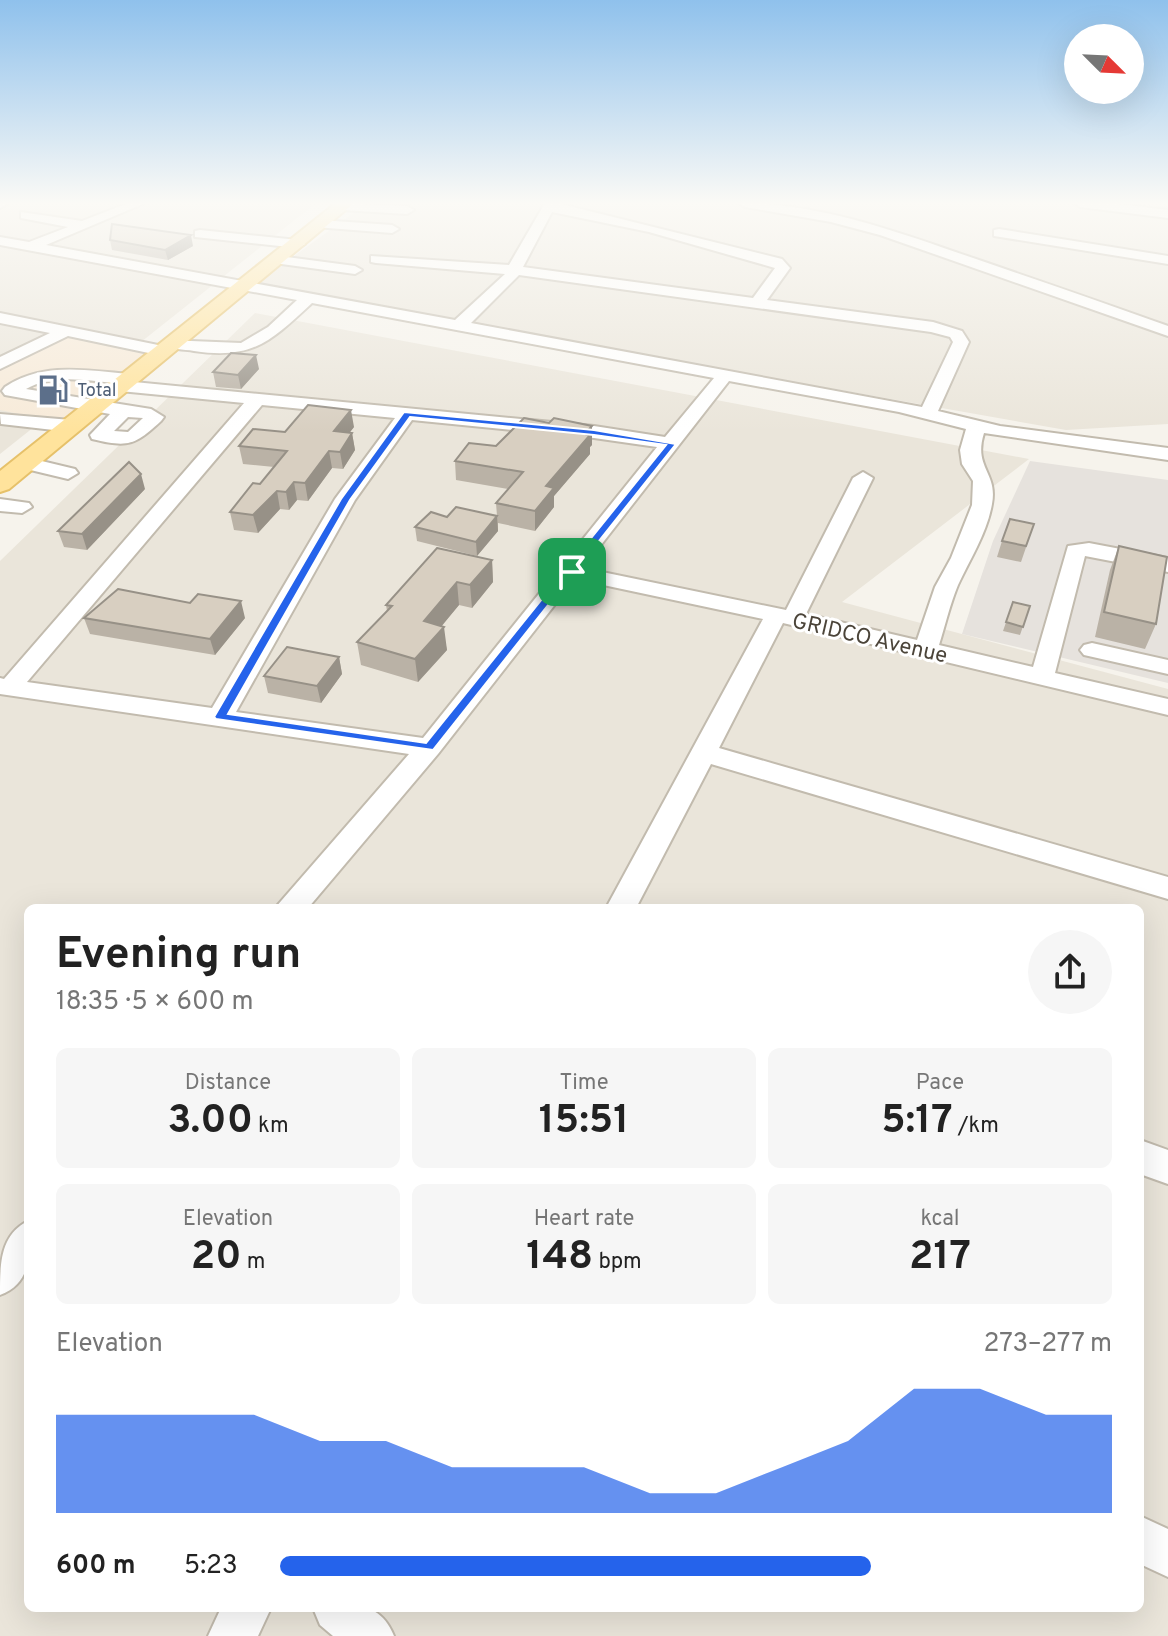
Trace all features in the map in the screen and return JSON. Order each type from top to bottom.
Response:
[{"type":"main road","points":[[1,482],[254,279]]},
{"type":"street","points":[[198,279],[899,407],[976,428],[1168,454]]},
{"type":"street","points":[[457,327],[508,279]]},
{"type":"street","points":[[578,279],[933,327],[956,334],[961,342],[931,408]]},
{"type":"street","points":[[755,305],[774,279]]},
{"type":"street","points":[[1020,279],[1168,331]]},
{"type":"street","points":[[0,318],[64,332],[168,347],[233,350],[262,338],[307,300]]},
{"type":"street","points":[[0,364],[64,332]]},
{"type":"street","points":[[124,411],[11,391],[43,375],[89,377],[257,400],[594,432],[672,444]]},
{"type":"street","points":[[293,904],[429,748],[572,572],[724,376]]},
{"type":"street","points":[[54,401],[89,377]]},
{"type":"street","points":[[5,687],[257,400]]},
{"type":"street","points":[[899,407],[931,408],[1066,432],[1136,450]]},
{"type":"street","points":[[220,717],[345,499],[407,414]]},
{"type":"street","points":[[1,419],[71,426]]},
{"type":"street","points":[[926,649],[946,587],[962,558],[982,505],[983,481],[972,464],[969,450],[976,428]]},
{"type":"street","points":[[25,463],[68,473]]},
{"type":"street","points":[[623,904],[705,753],[863,478]]},
{"type":"street","points":[[0,505],[22,507]]},
{"type":"street","points":[[1042,677],[1076,551],[1089,549],[1168,565]]},
{"type":"street","name":"GRIDCO Avenue","points":[[572,572],[784,616],[1168,707]]},
{"type":"street","points":[[1092,650],[1168,667]]},
{"type":"street","points":[[5,687],[429,748]]},
{"type":"street","points":[[705,753],[1168,888]]},
{"type":"street","points":[[1144,1158],[1168,1167]]},
{"type":"street","points":[[0,1276],[24,1245]]},
{"type":"street","points":[[1144,1541],[1168,1554]]},
{"type":"street","points":[[232,1636],[245,1612]]},
{"type":"street","points":[[342,1612],[370,1636]]},
{"type":"shaded area","points":[[0,279],[220,279],[0,454]]},
{"type":"shaded area","points":[[262,279],[1168,279],[1168,424],[1066,430],[253,286]]},
{"type":"shaded area","points":[[255,313],[1029,459],[842,602],[1168,689],[1168,1636],[0,1636],[0,561]]},
{"type":"shaded area","points":[[64,334],[147,353],[58,422],[0,410],[0,369]]},
{"type":"shaded area","points":[[1030,461],[1168,480],[1168,683],[962,634],[993,541]]},
{"type":"building","points":[[231,353],[256,355],[238,375],[213,372]]},
{"type":"building","points":[[308,405],[351,410],[334,431],[352,433],[340,452],[329,451],[305,483],[294,482],[286,492],[277,491],[253,515],[230,512],[253,483],[260,484],[287,451],[239,446],[253,429],[285,432]]},
{"type":"building","points":[[524,418],[549,423],[554,418],[592,426],[585,434],[590,435],[546,486],[554,488],[535,511],[496,503],[523,472],[455,461],[469,443],[496,446]]},
{"type":"building","points":[[129,462],[141,474],[82,534],[58,531]]},
{"type":"building","points":[[456,507],[497,516],[476,542],[415,527],[431,512],[447,517]]},
{"type":"building","points":[[1010,519],[1034,524],[1026,546],[1002,541]]},
{"type":"building","points":[[1119,546],[1167,557],[1156,624],[1104,612]]},
{"type":"building","points":[[437,548],[492,560],[470,585],[457,582],[424,621],[444,627],[415,659],[357,642],[392,606],[386,605]]},
{"type":"building","points":[[118,589],[190,603],[198,594],[241,601],[210,639],[84,618]]},
{"type":"building","points":[[1013,602],[1030,606],[1023,627],[1006,622]]},
{"type":"building","points":[[287,647],[339,657],[317,686],[264,676]]},
{"type":"place","name":"Total","points":[[53,390]]},
{"type":"route","points":[[407,414],[594,432],[672,444],[572,572],[429,748],[220,717],[345,499],[407,414]]}]
